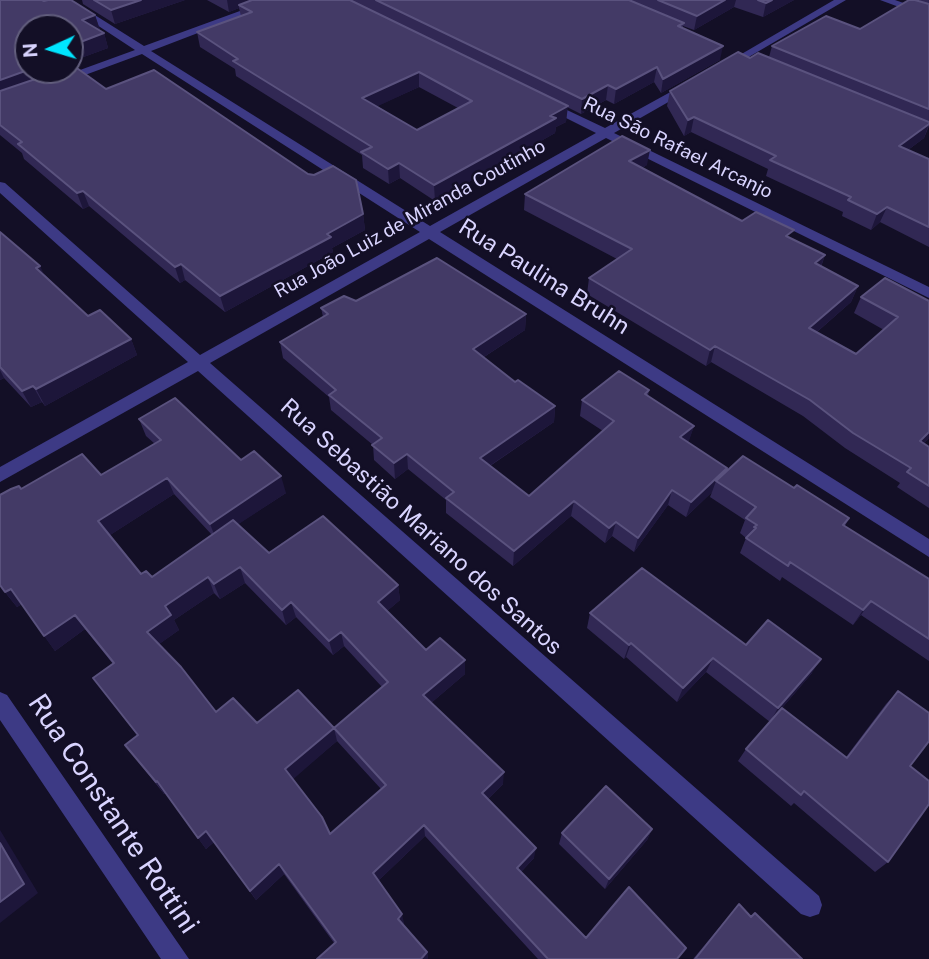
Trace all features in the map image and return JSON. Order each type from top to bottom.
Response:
[{"type":"street","name":"Rua Paulina Bruhn","points":[[64,0],[929,548]]},
{"type":"street","points":[[84,72],[279,0]]},
{"type":"street","name":"Rua João Luiz de Miranda Coutinho","points":[[0,475],[841,0]]},
{"type":"street","points":[[885,0],[929,15]]},
{"type":"street","name":"Rua São Rafael Arcanjo","points":[[531,97],[929,293]]},
{"type":"street","name":"Rua Sebastião Mariano dos Santos","points":[[0,186],[810,905]]},
{"type":"street","name":"Rua Constante Rottini","points":[[0,702],[176,959]]},
{"type":"building","points":[[0,0],[71,0],[95,15],[84,19],[84,14],[14,14],[14,75],[0,80]]},
{"type":"building","points":[[94,0],[141,0],[111,10]]},
{"type":"building","points":[[252,0],[350,0],[568,106],[550,116],[556,118],[434,185],[399,163],[388,169],[361,152],[372,147],[233,61],[238,59],[197,32],[252,12],[239,5]],"holes":[[[419,72],[472,101],[417,130],[362,98]]]},
{"type":"building","points":[[376,0],[629,0],[684,23],[678,26],[723,46],[663,79],[657,67],[616,89],[608,85],[582,99]]},
{"type":"building","points":[[658,0],[725,0],[697,16]]},
{"type":"building","points":[[909,0],[929,4],[929,109],[772,46],[826,16],[860,29]]},
{"type":"building","points":[[84,21],[104,33],[84,41]]},
{"type":"building","points":[[738,52],[750,58],[758,53],[929,122],[899,146],[929,159],[929,227],[887,207],[877,214],[848,200],[851,197],[770,160],[776,156],[694,117],[688,120],[670,91]]},
{"type":"building","points":[[154,70],[308,174],[314,175],[333,166],[356,180],[363,214],[327,234],[331,237],[220,296],[181,264],[175,267],[83,191],[77,193],[18,144],[22,142],[0,125],[0,91],[21,84],[84,84],[84,73],[106,89]]},
{"type":"building","points":[[622,136],[650,150],[629,161],[742,221],[756,212],[794,230],[786,236],[825,255],[815,263],[858,286],[809,328],[856,354],[898,317],[861,297],[885,278],[929,301],[929,432],[920,441],[929,447],[929,486],[907,472],[911,468],[853,433],[810,400],[715,346],[710,350],[589,278],[632,249],[525,194]]},
{"type":"building","points":[[0,232],[40,266],[36,268],[88,316],[100,310],[131,339],[36,389],[33,386],[22,391],[0,367]]},
{"type":"building","points":[[437,258],[526,314],[473,349],[515,382],[518,380],[555,406],[480,458],[529,496],[614,421],[582,400],[619,371],[649,390],[645,394],[694,426],[680,437],[727,468],[691,502],[672,490],[638,538],[616,522],[609,528],[574,501],[514,551],[446,498],[454,492],[407,454],[394,463],[372,445],[382,438],[329,395],[336,390],[280,342],[328,314],[321,308],[344,296],[356,301]]},
{"type":"building","points":[[175,398],[241,460],[254,451],[281,476],[210,524],[167,478],[98,521],[141,574],[146,571],[152,577],[233,520],[269,553],[323,516],[398,585],[378,602],[426,650],[440,638],[465,660],[423,695],[504,772],[482,793],[536,848],[517,868],[586,938],[629,887],[686,948],[677,959],[548,959],[424,825],[373,873],[402,914],[398,919],[427,952],[421,959],[317,959],[336,942],[279,864],[250,891],[206,831],[198,838],[157,781],[125,745],[138,735],[93,678],[114,663],[75,615],[44,636],[11,589],[5,592],[0,585],[0,495],[19,486],[21,489],[82,454],[101,475],[161,440],[139,419]],"holes":[[[240,567],[282,610],[291,602],[329,641],[341,632],[388,682],[334,728],[298,690],[257,723],[233,698],[216,712],[181,667],[147,632],[171,615],[165,606],[208,577],[214,584]],[[334,728],[386,785],[330,834],[322,817],[285,769]]]},
{"type":"building","points":[[743,456],[794,488],[797,485],[849,518],[843,525],[929,579],[929,639],[871,601],[863,610],[790,562],[788,566],[746,538],[757,525],[746,518],[756,507],[716,481]]},
{"type":"building","points":[[642,568],[746,645],[768,620],[821,659],[778,708],[713,658],[683,688],[631,643],[629,645],[590,613]]},
{"type":"building","points":[[898,691],[929,713],[929,741],[910,766],[929,781],[929,804],[888,862],[804,791],[801,795],[746,749],[782,708],[847,758]]},
{"type":"building","points":[[606,786],[652,829],[609,879],[562,833]]},
{"type":"building","points":[[0,843],[24,884],[0,902]]},
{"type":"building","points":[[739,904],[751,917],[755,913],[802,959],[695,959]]}]
